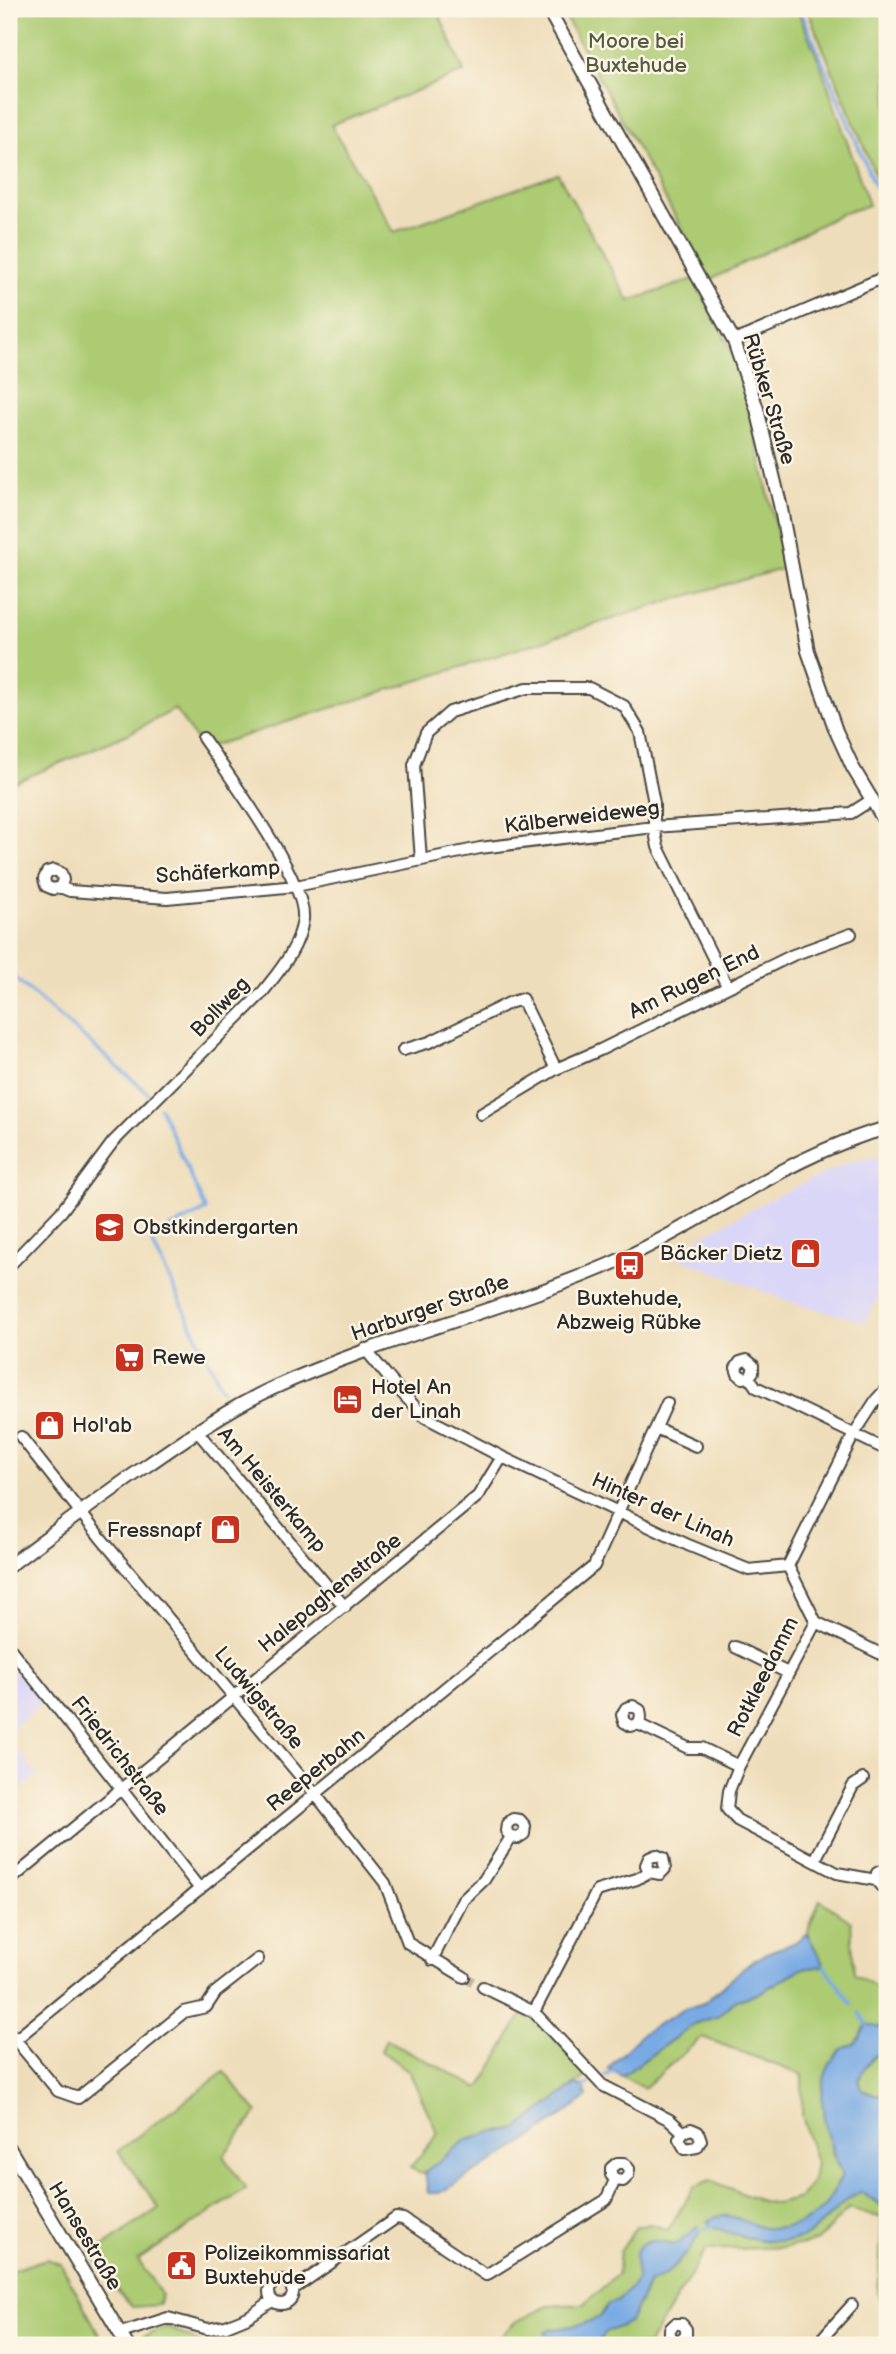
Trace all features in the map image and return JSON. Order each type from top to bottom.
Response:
[{"type":"street","name":"Rübker Straße","points":[[548,9],[734,341],[757,409],[808,651],[836,731],[853,768],[887,825]]},
{"type":"street","points":[[734,341],[887,276]]},
{"type":"street","points":[[421,860],[414,765],[426,733],[450,712],[527,688],[589,688],[624,706],[640,732],[654,803],[654,827],[659,847],[727,986]]},
{"type":"street","name":"Bollweg","points":[[9,1266],[61,1212],[113,1142],[262,993],[282,968],[299,939],[303,916],[296,886],[268,837],[203,738]]},
{"type":"street","name":"Kälberweideweg","points":[[296,886],[480,848],[654,827],[851,813],[873,799]]},
{"type":"street","name":"Schäferkamp","points":[[60,887],[70,891],[167,898],[296,886]]},
{"type":"street","name":"Am Rugen End","points":[[481,1114],[556,1069],[793,955],[851,934]]},
{"type":"street","points":[[402,1050],[430,1042],[522,999],[556,1069]]},
{"type":"street","name":"Harburger Straße","points":[[9,1566],[79,1512],[197,1431],[269,1390],[365,1349],[565,1282],[624,1258],[786,1169],[828,1149],[883,1132]]},
{"type":"street","name":"Hinter der Linah","points":[[365,1349],[425,1417],[502,1457],[619,1513],[749,1570],[788,1566]]},
{"type":"street","points":[[749,1377],[757,1387],[887,1450]]},
{"type":"street","points":[[788,1566],[854,1434],[887,1388]]},
{"type":"street","name":"Reeperbahn","points":[[12,2036],[200,1889],[594,1566],[667,1403]]},
{"type":"street","points":[[656,1428],[696,1446]]},
{"type":"street","name":"Am Heisterkamp","points":[[197,1431],[345,1606]]},
{"type":"street","name":"Ludwigstraße","points":[[21,1437],[79,1512],[316,1795],[385,1884],[408,1943],[464,1978]]},
{"type":"street","name":"Halepaghenstraße","points":[[9,1881],[478,1496],[502,1457]]},
{"type":"street","name":"Rotkleedamm","points":[[788,1566],[816,1622],[739,1766],[729,1791],[727,1809],[737,1820],[816,1860]]},
{"type":"street","points":[[816,1622],[887,1657]]},
{"type":"street","name":"Friedrichstraße","points":[[9,1647],[200,1889]]},
{"type":"street","points":[[735,1647],[788,1673]]},
{"type":"street","points":[[638,1724],[688,1748],[702,1748],[739,1766]]},
{"type":"street","points":[[863,1779],[853,1786],[816,1860],[837,1873],[876,1880],[881,1886],[887,1887]]},
{"type":"street","points":[[432,1959],[463,1900],[484,1880],[511,1837]]},
{"type":"street","points":[[876,1880],[877,1873],[887,1868]]},
{"type":"street","points":[[534,2012],[597,1891],[637,1879],[649,1872]]},
{"type":"street","points":[[12,2036],[58,2091],[78,2098],[184,2012],[206,2007],[216,1992],[258,1959]]},
{"type":"street","points":[[483,1987],[534,2012],[602,2085],[670,2120],[683,2132]]},
{"type":"street","name":"Hansestraße","points":[[9,2148],[124,2339]]},
{"type":"street","points":[[292,2290],[396,2218],[403,2219],[486,2275],[606,2200],[615,2180]]},
{"type":"street","points":[[286,2282],[292,2290],[291,2298],[279,2304],[272,2301],[269,2291],[274,2283],[286,2282]]},
{"type":"street","points":[[124,2339],[168,2318],[208,2329],[226,2326],[248,2317],[272,2301]]},
{"type":"street","points":[[821,2345],[825,2335],[852,2305]]},
{"type":"shaded area","points":[[868,1157],[887,1159],[887,1281],[865,1322],[790,1302],[674,1256],[698,1238],[778,1195],[849,1162]]},
{"type":"shaded area","points":[[9,1666],[43,1703],[9,1731]]},
{"type":"shaded area","points":[[9,1739],[38,1775],[9,1799]]},
{"type":"green space","points":[[9,9],[437,9],[464,72],[331,125],[394,232],[558,174],[629,301],[694,279],[728,343],[750,412],[785,568],[672,600],[202,749],[175,709],[130,733],[9,785]]},
{"type":"green space","name":"Moore bei Buxtehude","points":[[561,9],[797,9],[820,63],[869,205],[841,214],[710,280]]},
{"type":"green space","points":[[807,9],[887,9],[887,203]]},
{"type":"green space","points":[[820,1900],[851,1922],[854,1974],[887,1993],[887,2022],[879,2028],[867,2025],[856,2042],[840,2051],[825,2118],[832,2152],[842,2175],[887,2210],[887,2321],[878,2294],[882,2218],[849,2208],[817,2241],[788,2247],[706,2250],[648,2345],[492,2345],[515,2322],[548,2306],[584,2304],[617,2275],[620,2252],[636,2227],[651,2224],[668,2230],[694,2187],[710,2180],[758,2200],[777,2204],[799,2198],[812,2182],[816,2164],[802,2115],[802,2075],[702,2037],[644,2088],[622,2076],[694,2024],[718,2016],[735,2001],[757,1994],[801,1969],[824,1966],[807,1933]]},
{"type":"green space","points":[[524,2014],[538,2020],[587,2075],[517,2129],[490,2133],[465,2141],[425,2172],[410,2168],[438,2134],[409,2071],[381,2051],[386,2039],[478,2088]]},
{"type":"green space","points":[[887,2054],[887,2092],[877,2096],[862,2090],[858,2081],[864,2069],[874,2056]]},
{"type":"green space","points":[[224,2072],[257,2112],[223,2156],[246,2189],[138,2260],[161,2294],[159,2305],[132,2307],[115,2288],[92,2254],[159,2208],[118,2151]]},
{"type":"green space","points":[[46,2259],[61,2264],[105,2345],[9,2345],[9,2271]]},
{"type":"green space","points":[[167,2327],[205,2345],[142,2345],[139,2338]]},
{"type":"water","points":[[807,1933],[824,1966],[801,1969],[757,1994],[735,2001],[718,2016],[694,2024],[622,2076],[608,2068],[643,2033],[685,2009],[704,2003],[744,1967],[769,1952],[794,1943]]},
{"type":"water","points":[[887,2022],[887,2054],[874,2056],[858,2081],[862,2090],[877,2096],[887,2092],[887,2210],[861,2192],[811,2233],[794,2240],[765,2240],[711,2228],[708,2221],[729,2216],[764,2228],[781,2228],[802,2222],[823,2208],[842,2175],[826,2129],[822,2095],[824,2079],[830,2064],[840,2051],[857,2041],[867,2024],[879,2028]]},
{"type":"water","points":[[575,2085],[584,2086],[587,2097],[526,2142],[439,2193],[428,2193],[425,2172],[465,2141],[490,2133],[517,2129]]},
{"type":"water","points":[[698,2227],[700,2233],[689,2251],[667,2274],[649,2283],[630,2322],[607,2332],[596,2345],[580,2345],[548,2338],[545,2331],[583,2324],[600,2317],[608,2304],[618,2301],[638,2280],[635,2257],[643,2243],[652,2241],[677,2244]]},
{"type":"waterway","points":[[800,9],[887,214]]},
{"type":"waterway","points":[[9,973],[149,1094]]},
{"type":"waterway","points":[[160,1107],[206,1210],[150,1238],[223,1391]]},
{"type":"waterway","points":[[824,1966],[852,2004]]},
{"type":"waterway","points":[[859,2013],[867,2024]]},
{"type":"waterway","points":[[605,2076],[614,2071]]},
{"type":"waterway","points":[[584,2086],[589,2084]]},
{"type":"waterway","points":[[697,2232],[713,2226]]},
{"type":"waterway","points":[[532,2345],[551,2334]]},
{"type":"tunnel","points":[[464,1977],[483,1987]]},
{"type":"place","name":"Obstkindergarten","points":[[110,1227]]},
{"type":"place","name":"Bäcker Dietz","points":[[805,1253]]},
{"type":"place","name":"Buxtehude, Abzweig Rübke","points":[[629,1266]]},
{"type":"place","name":"Rewe","points":[[129,1357]]},
{"type":"place","name":"Hotel An der Linah","points":[[348,1399]]},
{"type":"place","name":"Hol'ab","points":[[49,1425]]},
{"type":"place","name":"Fressnapf","points":[[225,1530]]},
{"type":"place","name":"Polizeikommissariat Buxtehude","points":[[181,2265]]}]
